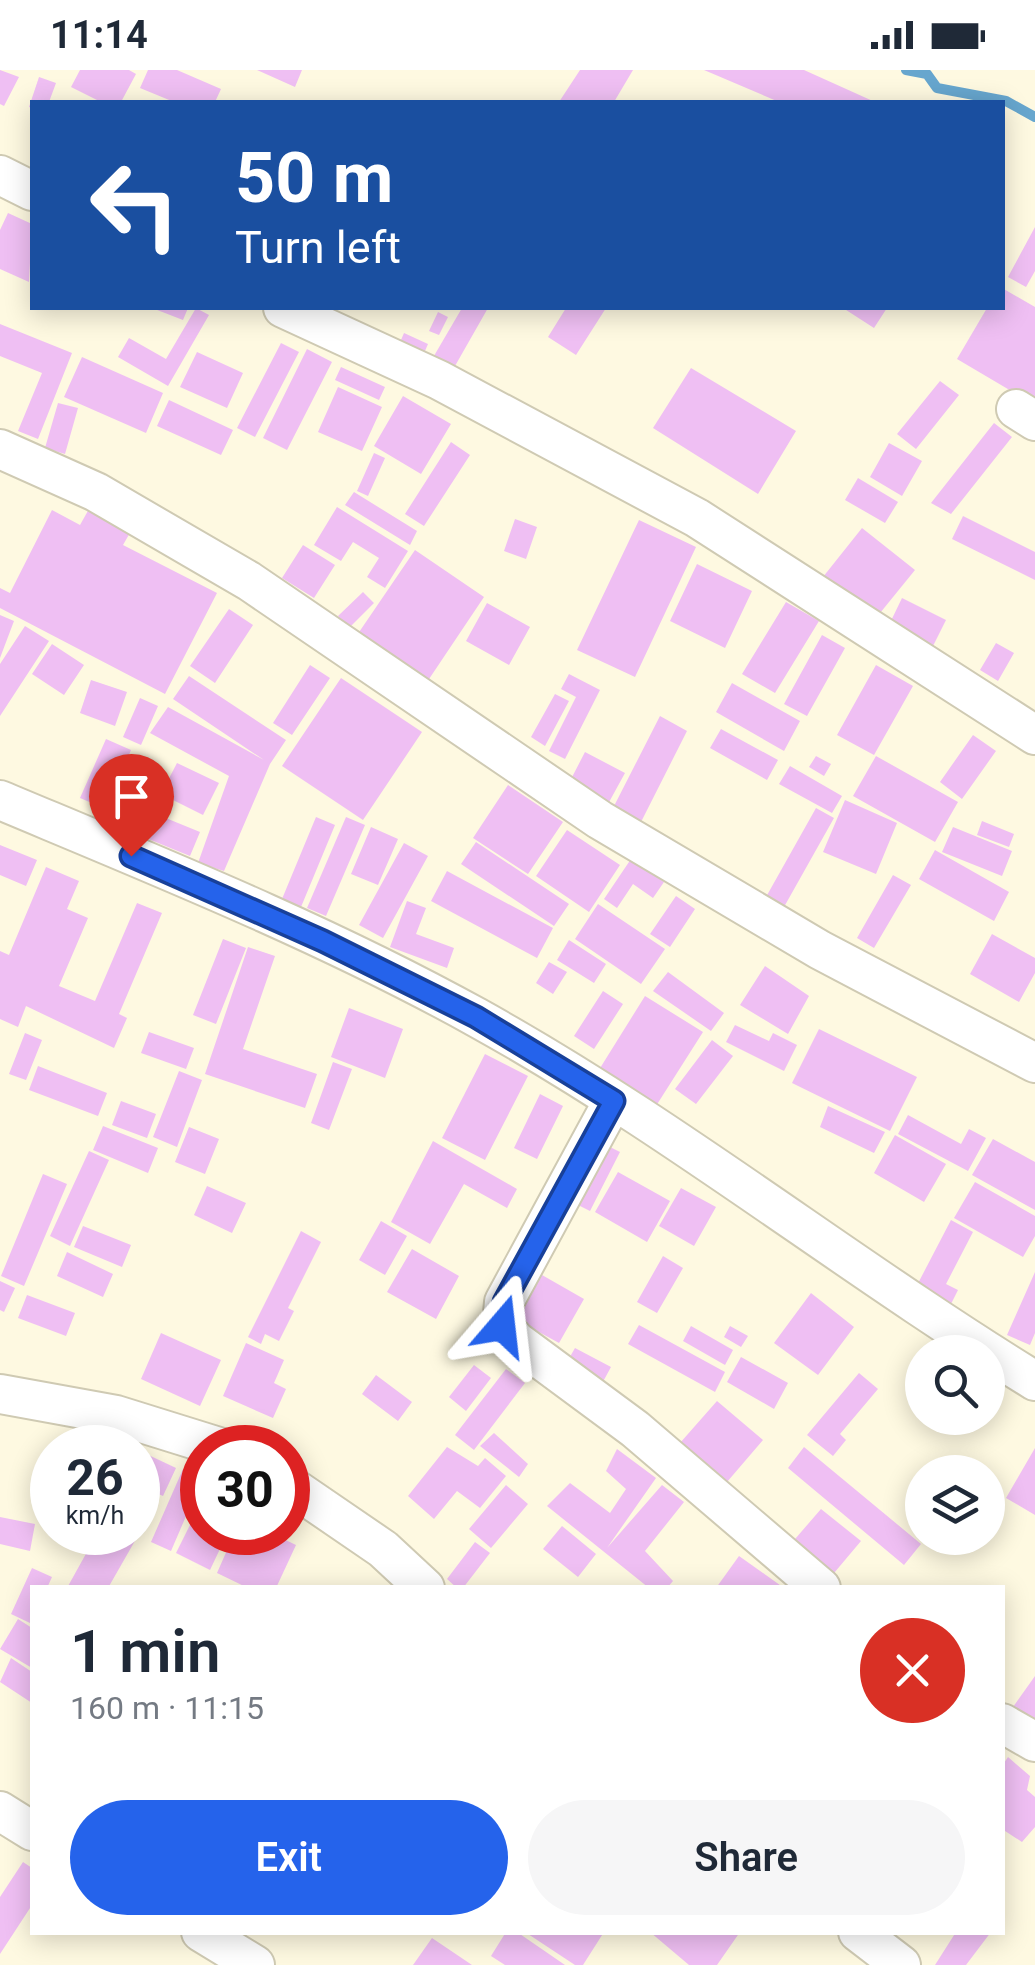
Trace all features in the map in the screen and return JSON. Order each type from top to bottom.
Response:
[{"type":"street","points":[[0,175],[30,190]]},
{"type":"street","points":[[287,310],[456,388],[697,518],[1035,735]]},
{"type":"street","points":[[0,449],[96,492],[249,581],[600,820],[820,950],[1035,1062]]},
{"type":"street","points":[[0,800],[323,941],[476,1017],[614,1101],[1035,1381]]},
{"type":"street","points":[[614,1101],[504,1302],[502,1326],[528,1350],[650,1440],[818,1585]]},
{"type":"street","points":[[0,1394],[116,1415],[180,1435]]},
{"type":"street","points":[[310,1499],[383,1550],[422,1585]]},
{"type":"street","points":[[1005,1725],[1035,1742]]},
{"type":"street","points":[[0,1811],[30,1829]]},
{"type":"street","points":[[206,1935],[255,1965]]},
{"type":"street","points":[[862,1935],[900,1965]]},
{"type":"building","points":[[0,70],[19,77],[4,106],[0,104]]},
{"type":"building","points":[[80,70],[129,70],[136,74],[122,100],[97,100],[71,87]]},
{"type":"building","points":[[148,70],[177,70],[221,89],[216,100],[169,100],[140,88]]},
{"type":"building","points":[[257,70],[302,70],[295,87]]},
{"type":"building","points":[[580,70],[633,70],[615,100],[560,100]]},
{"type":"building","points":[[704,70],[804,70],[871,100],[774,100]]},
{"type":"building","points":[[39,77],[56,83],[50,100],[31,100]]},
{"type":"building","points":[[8,213],[30,223],[29,282],[0,269],[0,230]]},
{"type":"building","points":[[1035,227],[1035,271],[1026,287],[1008,277]]},
{"type":"building","points":[[1005,290],[1035,307],[1035,405],[957,359],[986,310],[1005,310]]},
{"type":"building","points":[[157,310],[187,310],[183,320]]},
{"type":"building","points":[[195,310],[209,315],[168,386],[118,357],[129,338],[166,359]]},
{"type":"building","points":[[461,310],[487,310],[451,373],[431,361]]},
{"type":"building","points":[[565,310],[605,310],[576,355],[548,337]]},
{"type":"building","points":[[846,310],[886,310],[874,328]]},
{"type":"building","points":[[438,312],[448,317],[439,335],[429,331]]},
{"type":"building","points":[[0,324],[72,353],[38,439],[18,431],[42,373],[0,356]]},
{"type":"building","points":[[404,333],[428,344],[422,358],[398,347]]},
{"type":"building","points":[[281,343],[299,352],[255,437],[237,428]]},
{"type":"building","points":[[307,349],[332,362],[287,450],[263,438]]},
{"type":"building","points":[[197,352],[243,373],[227,408],[180,387]]},
{"type":"building","points":[[82,357],[163,393],[146,433],[64,397]]},
{"type":"building","points":[[341,367],[385,387],[379,400],[335,380]]},
{"type":"building","points":[[691,368],[796,431],[758,494],[653,428]]},
{"type":"building","points":[[940,381],[959,395],[916,449],[897,434]]},
{"type":"building","points":[[338,387],[382,407],[362,451],[318,432]]},
{"type":"building","points":[[403,396],[451,424],[421,474],[374,446]]},
{"type":"building","points":[[169,400],[233,430],[221,455],[157,426]]},
{"type":"building","points":[[58,403],[78,408],[65,454],[45,448]]},
{"type":"building","points":[[994,423],[1012,437],[951,514],[931,503]]},
{"type":"building","points":[[451,442],[470,455],[424,526],[405,514]]},
{"type":"building","points":[[889,443],[922,461],[902,496],[870,477]]},
{"type":"building","points":[[374,453],[385,458],[368,496],[357,491]]},
{"type":"building","points":[[858,478],[898,502],[885,523],[845,500]]},
{"type":"building","points":[[354,492],[417,531],[410,545],[345,505]]},
{"type":"building","points":[[337,507],[408,551],[385,588],[367,577],[379,558],[353,542],[341,561],[314,545]]},
{"type":"building","points":[[89,509],[131,531],[123,545],[217,593],[165,694],[0,608],[0,588],[10,593],[52,510],[80,525]]},
{"type":"building","points":[[963,516],[1035,552],[1035,580],[952,539]]},
{"type":"building","points":[[515,519],[537,527],[526,559],[504,551]]},
{"type":"building","points":[[639,520],[696,547],[635,677],[577,650]]},
{"type":"building","points":[[862,528],[915,570],[876,618],[823,577]]},
{"type":"building","points":[[303,545],[335,565],[314,598],[282,578]]},
{"type":"building","points":[[415,550],[484,597],[423,688],[353,641]]},
{"type":"building","points":[[697,564],[752,591],[725,648],[670,621]]},
{"type":"building","points":[[363,592],[374,603],[349,628],[338,616]]},
{"type":"building","points":[[902,598],[946,620],[933,646],[889,625]]},
{"type":"building","points":[[786,602],[819,621],[775,693],[742,674]]},
{"type":"building","points":[[487,603],[530,627],[509,665],[466,641]]},
{"type":"building","points":[[229,609],[253,625],[215,683],[190,666]]},
{"type":"building","points":[[0,615],[14,621],[0,658]]},
{"type":"building","points":[[25,626],[49,641],[0,716],[0,664]]},
{"type":"building","points":[[822,635],[845,648],[807,716],[784,704]]},
{"type":"building","points":[[996,643],[1014,653],[998,681],[980,670]]},
{"type":"building","points":[[52,644],[84,665],[64,695],[32,674]]},
{"type":"building","points":[[310,665],[330,678],[292,735],[273,723]]},
{"type":"building","points":[[876,665],[913,686],[874,755],[837,735]]},
{"type":"building","points":[[569,674],[600,690],[565,759],[549,751],[576,697],[561,689]]},
{"type":"building","points":[[189,676],[286,740],[270,764],[224,871],[198,863],[229,776],[150,733],[168,707],[264,760],[173,699]]},
{"type":"building","points":[[341,678],[422,732],[363,820],[282,766]]},
{"type":"building","points":[[91,680],[127,692],[115,726],[80,713]]},
{"type":"building","points":[[732,683],[800,721],[784,751],[716,712]]},
{"type":"building","points":[[555,694],[569,701],[545,746],[531,737]]},
{"type":"building","points":[[140,698],[158,706],[141,745],[123,737]]},
{"type":"building","points":[[660,716],[687,731],[640,824],[612,810]]},
{"type":"building","points":[[721,729],[778,760],[767,780],[710,748]]},
{"type":"building","points":[[973,735],[996,751],[962,799],[940,782]]},
{"type":"building","points":[[106,739],[131,750],[106,809],[80,798]]},
{"type":"building","points":[[585,752],[625,773],[608,804],[569,783]]},
{"type":"building","points":[[816,756],[831,764],[824,776],[809,767]]},
{"type":"building","points":[[876,756],[958,802],[935,842],[853,796]]},
{"type":"building","points":[[177,763],[219,783],[203,815],[161,794]]},
{"type":"building","points":[[790,766],[842,796],[832,813],[779,784]]},
{"type":"building","points":[[125,773],[151,783],[133,829],[107,819]]},
{"type":"building","points":[[508,785],[563,822],[528,874],[473,838]]},
{"type":"building","points":[[845,800],[897,823],[876,874],[823,852]]},
{"type":"building","points":[[816,808],[834,818],[784,907],[766,897]]},
{"type":"building","points":[[151,812],[200,832],[190,856],[141,836]]},
{"type":"building","points":[[316,817],[335,825],[301,907],[282,899]]},
{"type":"building","points":[[346,817],[365,825],[326,916],[307,908]]},
{"type":"building","points":[[982,821],[1014,834],[1009,847],[977,835]]},
{"type":"building","points":[[371,827],[398,839],[378,885],[351,874]]},
{"type":"building","points":[[953,827],[1012,851],[1002,876],[942,852]]},
{"type":"building","points":[[567,830],[620,865],[589,912],[536,876]]},
{"type":"building","points":[[476,842],[569,904],[554,926],[461,864]]},
{"type":"building","points":[[404,843],[428,856],[383,938],[359,925]]},
{"type":"building","points":[[0,845],[37,860],[26,886],[0,875]]},
{"type":"building","points":[[935,850],[1009,892],[994,921],[919,879]]},
{"type":"building","points":[[631,859],[664,882],[653,898],[633,884],[617,908],[604,899]]},
{"type":"building","points":[[46,867],[79,881],[67,909],[88,918],[59,986],[95,1001],[137,903],[162,913],[119,1014],[127,1018],[114,1048],[26,1006],[18,1027],[0,1019],[0,951],[9,955]]},
{"type":"building","points":[[447,871],[553,928],[537,958],[431,901]]},
{"type":"building","points":[[893,875],[911,885],[874,948],[857,938]]},
{"type":"building","points":[[676,896],[695,909],[670,947],[650,934]]},
{"type":"building","points":[[407,901],[426,908],[416,934],[454,948],[447,968],[390,947]]},
{"type":"building","points":[[598,904],[665,949],[641,984],[575,939]]},
{"type":"building","points":[[992,934],[1035,958],[1035,973],[1019,1002],[970,974]]},
{"type":"building","points":[[223,939],[246,948],[216,1024],[193,1015]]},
{"type":"building","points":[[569,940],[606,964],[594,983],[557,960]]},
{"type":"building","points":[[248,947],[275,956],[243,1049],[317,1074],[305,1108],[205,1074]]},
{"type":"building","points":[[549,962],[567,972],[553,994],[536,983]]},
{"type":"building","points":[[765,966],[809,996],[788,1034],[740,1005]]},
{"type":"building","points":[[668,972],[724,1013],[711,1031],[653,991]]},
{"type":"building","points":[[603,991],[623,1004],[594,1049],[574,1036]]},
{"type":"building","points":[[645,996],[703,1032],[649,1117],[592,1081]]},
{"type":"building","points":[[349,1008],[403,1029],[385,1078],[331,1057]]},
{"type":"building","points":[[735,1025],[769,1041],[773,1033],[797,1045],[784,1071],[726,1042]]},
{"type":"building","points":[[819,1029],[917,1077],[890,1131],[792,1083]]},
{"type":"building","points":[[149,1032],[194,1048],[186,1069],[141,1053]]},
{"type":"building","points":[[25,1033],[42,1040],[26,1080],[9,1074]]},
{"type":"building","points":[[712,1040],[733,1056],[696,1104],[675,1089]]},
{"type":"building","points":[[485,1054],[528,1076],[485,1160],[442,1138]]},
{"type":"building","points":[[333,1062],[352,1069],[329,1130],[311,1123]]},
{"type":"building","points":[[38,1066],[107,1093],[98,1116],[29,1090]]},
{"type":"building","points":[[179,1071],[202,1080],[177,1147],[153,1137]]},
{"type":"building","points":[[540,1094],[563,1106],[537,1159],[514,1148]]},
{"type":"building","points":[[121,1101],[156,1114],[147,1138],[112,1125]]},
{"type":"building","points":[[828,1106],[885,1132],[874,1153],[820,1127]]},
{"type":"building","points":[[908,1115],[961,1144],[969,1129],[986,1138],[968,1171],[898,1134]]},
{"type":"building","points":[[103,1126],[158,1148],[148,1173],[93,1150]]},
{"type":"building","points":[[189,1127],[219,1139],[205,1174],[175,1162]]},
{"type":"building","points":[[895,1135],[946,1164],[924,1202],[874,1173]]},
{"type":"building","points":[[993,1139],[1035,1162],[1035,1210],[972,1175]]},
{"type":"building","points":[[433,1141],[517,1189],[507,1208],[464,1184],[430,1244],[391,1222]]},
{"type":"building","points":[[604,1144],[620,1152],[590,1211],[574,1203]]},
{"type":"building","points":[[89,1151],[109,1160],[70,1246],[50,1236]]},
{"type":"building","points":[[618,1172],[670,1201],[647,1242],[595,1212]]},
{"type":"building","points":[[43,1174],[67,1184],[24,1286],[1,1276]]},
{"type":"building","points":[[975,1182],[1035,1216],[1035,1236],[1023,1257],[954,1218]]},
{"type":"building","points":[[207,1186],[246,1203],[232,1233],[194,1215]]},
{"type":"building","points":[[681,1188],[716,1207],[694,1246],[659,1226]]},
{"type":"building","points":[[951,1220],[973,1232],[946,1284],[958,1290],[949,1308],[914,1291]]},
{"type":"building","points":[[381,1221],[407,1236],[385,1275],[359,1260]]},
{"type":"building","points":[[83,1226],[131,1245],[122,1267],[74,1247]]},
{"type":"building","points":[[301,1231],[321,1242],[288,1308],[294,1311],[279,1341],[265,1334],[261,1344],[248,1337]]},
{"type":"building","points":[[412,1249],[459,1276],[436,1319],[387,1292]]},
{"type":"building","points":[[67,1252],[113,1274],[103,1297],[57,1276]]},
{"type":"building","points":[[663,1256],[683,1268],[657,1313],[637,1302]]},
{"type":"building","points":[[1035,1272],[1035,1333],[1030,1345],[1007,1335]]},
{"type":"building","points":[[542,1275],[584,1299],[559,1343],[517,1320]]},
{"type":"building","points":[[0,1281],[15,1288],[4,1312],[0,1310]]},
{"type":"building","points":[[811,1293],[854,1327],[818,1375],[774,1343]]},
{"type":"building","points":[[27,1295],[75,1313],[66,1336],[18,1318]]},
{"type":"building","points":[[639,1325],[725,1372],[715,1392],[628,1344]]},
{"type":"building","points":[[691,1326],[733,1350],[725,1365],[683,1341]]},
{"type":"building","points":[[730,1326],[748,1336],[741,1347],[724,1337]]},
{"type":"building","points":[[161,1333],[221,1360],[200,1406],[141,1379]]},
{"type":"building","points":[[246,1343],[284,1360],[274,1383],[286,1389],[273,1418],[223,1396]]},
{"type":"building","points":[[575,1348],[611,1367],[599,1389],[563,1369]]},
{"type":"building","points":[[741,1357],[788,1383],[774,1409],[727,1382]]},
{"type":"building","points":[[474,1365],[491,1378],[466,1411],[449,1397]]},
{"type":"building","points":[[506,1369],[525,1383],[474,1450],[455,1435]]},
{"type":"building","points":[[859,1373],[878,1389],[840,1434],[846,1440],[833,1456],[807,1435]]},
{"type":"building","points":[[376,1375],[412,1402],[398,1421],[362,1394]]},
{"type":"building","points":[[717,1401],[763,1440],[727,1482],[680,1443]]},
{"type":"building","points":[[494,1433],[528,1464],[519,1477],[480,1446]]},
{"type":"building","points":[[447,1447],[478,1466],[485,1458],[506,1476],[480,1508],[457,1491],[434,1519],[408,1496]]},
{"type":"building","points":[[804,1447],[905,1531],[905,1555],[912,1555],[904,1565],[788,1468]]},
{"type":"building","points":[[1035,1448],[1035,1515],[1006,1498]]},
{"type":"building","points":[[617,1449],[656,1478],[607,1548],[662,1485],[684,1502],[645,1551],[673,1581],[670,1585],[645,1585],[547,1506],[570,1483],[610,1513],[626,1489],[606,1471]]},
{"type":"building","points":[[160,1460],[176,1468],[163,1496],[160,1495]]},
{"type":"building","points":[[180,1476],[180,1530],[171,1551],[160,1546],[160,1521]]},
{"type":"building","points":[[506,1485],[528,1504],[491,1548],[469,1529]]},
{"type":"building","points":[[821,1509],[861,1541],[829,1579],[789,1546]]},
{"type":"building","points":[[0,1517],[30,1523],[30,1551],[0,1544]]},
{"type":"building","points":[[562,1526],[596,1554],[578,1577],[543,1549]]},
{"type":"building","points":[[475,1542],[490,1553],[465,1585],[454,1585],[447,1579]]},
{"type":"building","points":[[85,1555],[127,1555],[110,1585],[69,1585]]},
{"type":"building","points":[[180,1555],[217,1555],[210,1570]]},
{"type":"building","points":[[225,1555],[291,1555],[277,1585],[242,1585],[217,1573]]},
{"type":"building","points":[[739,1556],[780,1585],[718,1585]]},
{"type":"building","points":[[32,1568],[52,1577],[48,1585],[30,1585],[30,1623],[11,1614]]},
{"type":"building","points":[[18,1619],[30,1627],[30,1667],[0,1649]]},
{"type":"building","points":[[11,1658],[30,1671],[30,1702],[0,1682]]},
{"type":"building","points":[[1035,1676],[1035,1723],[1013,1707]]},
{"type":"building","points":[[1008,1757],[1030,1776],[1027,1790],[1035,1797],[1035,1827],[1022,1842],[1005,1831]]},
{"type":"building","points":[[23,1862],[30,1867],[30,1908],[0,1954],[0,1897]]},
{"type":"building","points":[[504,1935],[521,1935],[565,1965],[505,1965],[491,1956]]},
{"type":"building","points":[[530,1935],[602,1935],[583,1965],[575,1965]]},
{"type":"building","points":[[654,1935],[738,1935],[717,1965],[689,1965]]},
{"type":"building","points":[[954,1935],[989,1935],[966,1965],[935,1965]]},
{"type":"building","points":[[432,1938],[472,1965],[413,1965]]},
{"type":"waterway","points":[[906,70],[927,74],[937,88],[1001,100]]},
{"type":"waterway","points":[[1005,101],[1035,117]]},
{"type":"route","points":[[131,856],[323,941],[476,1017],[614,1101],[504,1302],[502,1326]]}]
